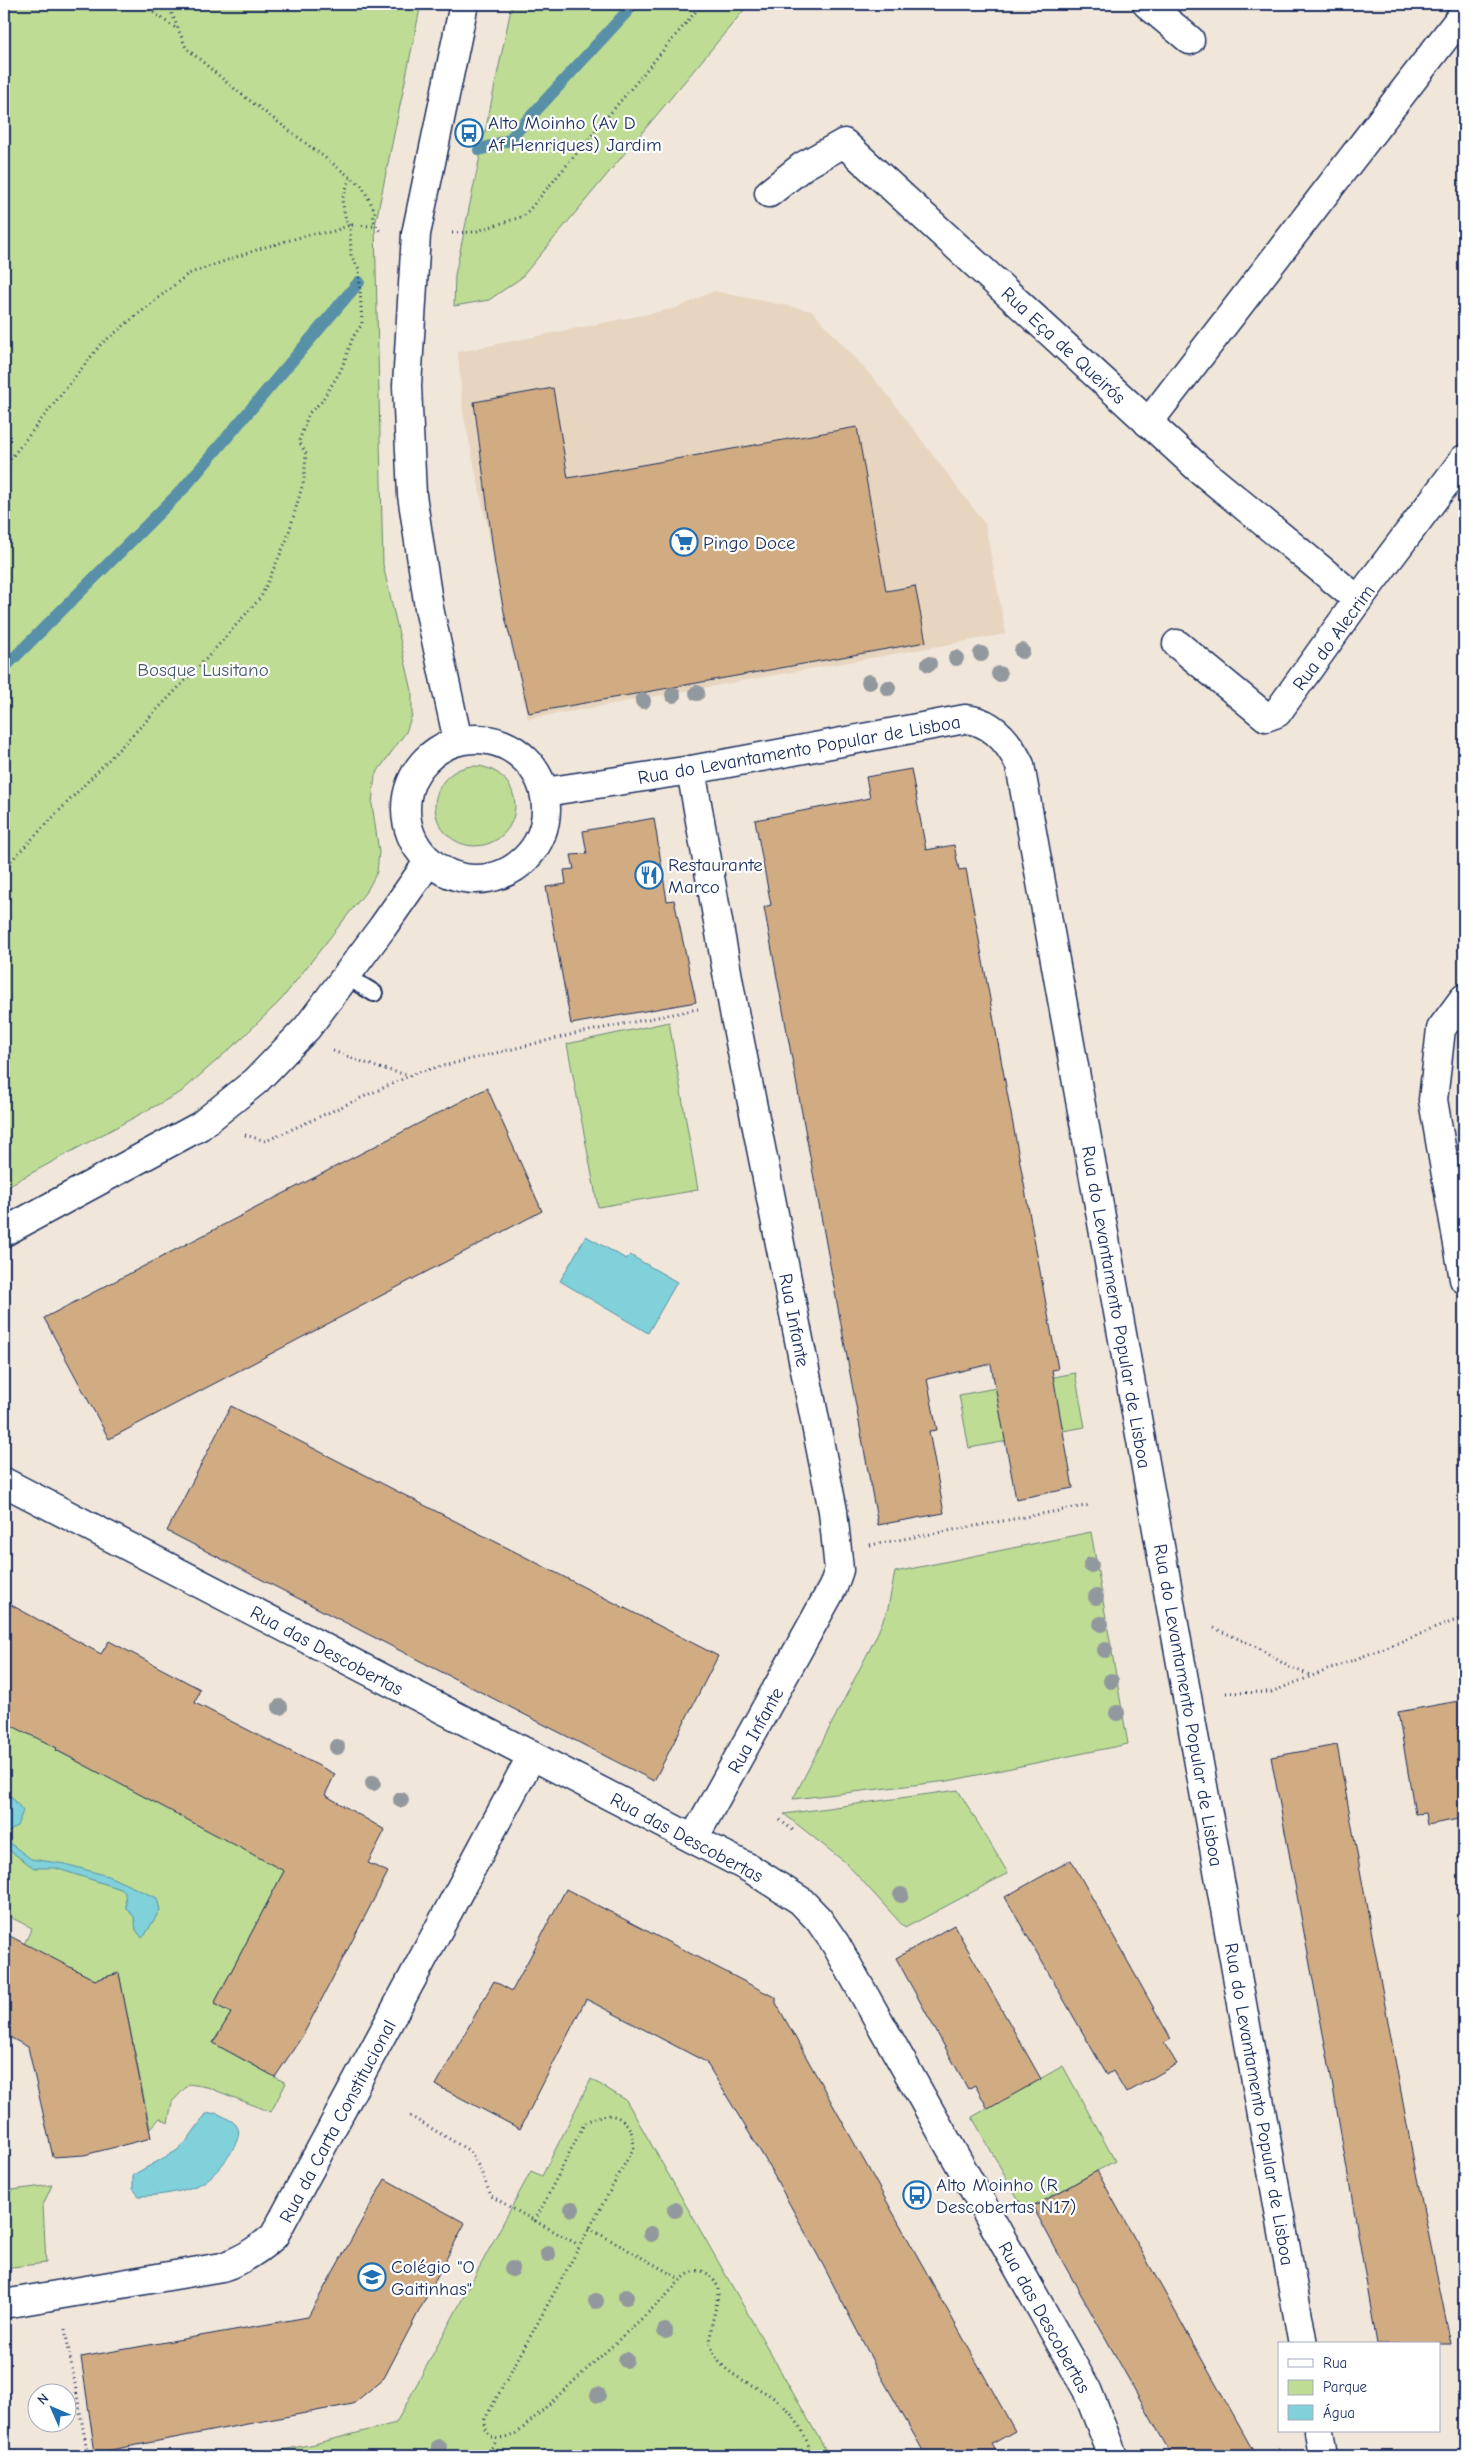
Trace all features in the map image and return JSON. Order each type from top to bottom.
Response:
[{"type":"street","points":[[458,741],[430,608],[412,495],[408,386],[416,234],[464,4]]},
{"type":"street","points":[[1147,4],[1190,40]]},
{"type":"street","points":[[1148,422],[1464,13]]},
{"type":"street","name":"Rua Eça de Queirós","points":[[769,193],[803,166],[844,143],[1198,468],[1358,600]]},
{"type":"street","name":"Rua do Alecrim","points":[[1177,644],[1266,717],[1277,713],[1358,600],[1464,459]]},
{"type":"street","name":"Rua do Levantamento Popular de Lisboa","points":[[544,792],[691,770],[965,719],[977,720],[1002,737],[1013,750],[1020,765],[1303,2342]]},
{"type":"street","points":[[480,739],[502,744],[521,755],[536,772],[544,792],[546,812],[542,831],[534,849],[520,863],[503,874],[484,879],[464,878],[445,872],[429,861],[415,845],[408,824],[406,803],[411,782],[423,764],[439,750],[458,741],[480,739]]},
{"type":"street","name":"Rua Infante","points":[[691,770],[735,1017],[833,1511],[839,1570],[832,1588],[694,1838]]},
{"type":"street","points":[[4,1232],[200,1126],[256,1081],[307,1028],[429,861]]},
{"type":"street","points":[[1464,998],[1441,1029],[1433,1100],[1464,1279]]},
{"type":"street","name":"Rua das Descobertas","points":[[5,1469],[531,1757],[694,1838],[781,1887],[811,1910],[828,1931],[1087,2390],[1113,2456]]},
{"type":"street","name":"Rua da Carta Constitucional","points":[[4,2304],[222,2267],[249,2255],[274,2236],[531,1757]]},
{"type":"street","points":[[1319,2432],[1323,2456]]},
{"type":"lane","points":[[346,976],[374,993]]},
{"type":"path","points":[[141,4],[177,29]]},
{"type":"path","points":[[4,467],[101,344],[188,274],[262,248],[311,234],[331,232],[350,226],[375,226],[372,220],[375,211],[362,186],[236,90],[186,48],[168,4]]},
{"type":"path","points":[[451,233],[474,232],[524,216],[702,4]]},
{"type":"path","points":[[4,868],[206,659],[260,598],[287,539],[304,480],[306,454],[299,441],[302,426],[308,413],[321,402],[341,370],[353,337],[362,324],[359,269],[351,256],[350,226],[346,221],[342,200],[350,178]]},
{"type":"path","points":[[244,1135],[266,1141],[408,1076],[574,1034],[706,1008]]},
{"type":"path","points":[[330,1050],[408,1076]]},
{"type":"path","points":[[4,1382],[5,1469]]},
{"type":"path","points":[[869,1546],[1091,1505]]},
{"type":"path","points":[[1226,1693],[1271,1692],[1464,1617]]},
{"type":"path","points":[[1214,1628],[1256,1647],[1289,1668],[1311,1675]]},
{"type":"path","points":[[780,1820],[794,1831]]},
{"type":"path","points":[[410,2116],[470,2151],[480,2168],[490,2196],[579,2246]]},
{"type":"path","points":[[534,2221],[584,2124],[594,2117],[614,2116],[623,2120],[631,2128],[634,2146],[485,2419],[485,2428],[489,2435],[497,2440],[510,2438],[521,2430],[665,2297],[681,2279],[694,2271],[701,2271],[714,2280],[718,2292],[710,2328],[712,2346],[720,2362],[737,2377],[780,2402],[806,2435],[812,2456]]},
{"type":"path","points":[[589,2228],[681,2279]]},
{"type":"path","points":[[64,2322],[88,2456]]},
{"type":"path","points":[[486,2456],[497,2440]]},
{"type":"path","points":[[1265,2456],[1282,2447]]},
{"type":"shaded area","points":[[714,291],[812,311],[884,390],[985,524],[1006,634],[528,719],[463,412],[458,352],[677,308]]},
{"type":"green space","name":"Bosque Lusitano","points":[[4,4],[421,4],[375,226],[383,565],[412,691],[412,715],[406,732],[375,775],[372,804],[379,852],[377,872],[368,889],[281,1000],[241,1039],[181,1092],[4,1188]]},
{"type":"green space","points":[[512,4],[749,4],[521,278],[489,300],[454,306],[455,275]]},
{"type":"green space","points":[[475,766],[490,769],[503,778],[512,791],[515,806],[512,821],[503,834],[490,843],[475,846],[460,843],[447,834],[438,821],[435,806],[438,791],[447,778],[460,769]]},
{"type":"green space","points":[[669,1022],[698,1190],[598,1207],[567,1044]]},
{"type":"green space","points":[[1075,1373],[1085,1427],[969,1448],[959,1395]]},
{"type":"green space","points":[[1091,1532],[1128,1744],[948,1781],[793,1799],[876,1637],[888,1608],[895,1572]]},
{"type":"green space","points":[[4,1722],[61,1733],[56,1750],[144,1796],[292,1856],[214,2004],[231,2013],[213,2043],[286,2083],[271,2112],[207,2087],[189,2084],[172,2102],[168,2123],[160,2118],[150,2129],[119,1974],[95,1980],[24,1944],[32,1928],[4,1914]]},
{"type":"green space","points":[[958,1790],[1008,1873],[905,1928],[846,1863],[784,1814]]},
{"type":"green space","points":[[1063,2066],[1115,2161],[1025,2211],[972,2117]]},
{"type":"green space","points":[[591,2079],[626,2100],[829,2456],[250,2456],[314,2444],[396,2423],[531,2171],[542,2176]]},
{"type":"green space","points":[[52,2185],[43,2205],[46,2263],[4,2268],[4,2191]]},
{"type":"water","points":[[586,1236],[626,1259],[630,1255],[677,1282],[648,1333],[560,1281]]},
{"type":"water","points":[[4,1793],[12,1797],[23,1811],[17,1826],[5,1835],[11,1844],[31,1859],[65,1864],[108,1876],[157,1898],[160,1910],[142,1938],[136,1930],[134,1917],[126,1908],[125,1893],[121,1889],[55,1868],[34,1868],[6,1848],[4,1844],[4,1815],[7,1812],[4,1809]]},
{"type":"water","points":[[217,2113],[234,2123],[239,2131],[234,2147],[222,2165],[208,2179],[188,2189],[139,2196],[133,2189],[133,2175],[176,2151],[186,2142],[206,2114]]},
{"type":"building","name":"Pingo Doce","points":[[553,388],[568,478],[857,427],[886,591],[915,586],[926,642],[529,713],[505,617],[495,565],[474,402]]},
{"type":"building","points":[[911,769],[926,850],[954,845],[959,870],[966,869],[1058,1369],[1052,1370],[1073,1488],[1016,1499],[991,1364],[927,1379],[937,1430],[929,1431],[944,1513],[878,1525],[764,907],[771,905],[755,820],[870,798],[866,777]]},
{"type":"building","points":[[654,818],[667,901],[674,900],[696,1002],[571,1024],[546,887],[566,884],[564,870],[574,869],[571,855],[587,854],[583,831]]},
{"type":"building","points":[[487,1088],[542,1211],[109,1439],[44,1318]]},
{"type":"building","points":[[231,1406],[718,1656],[654,1781],[167,1531]]},
{"type":"building","points":[[4,1601],[101,1654],[109,1641],[200,1689],[195,1703],[335,1774],[325,1795],[385,1830],[368,1863],[388,1872],[303,2035],[275,2077],[213,2043],[231,2013],[214,2004],[284,1871],[56,1750],[57,1748],[4,1722]]},
{"type":"building","points":[[1464,1700],[1464,1818],[1427,1825],[1425,1813],[1415,1814],[1398,1712]]},
{"type":"building","points":[[1337,1745],[1415,2168],[1451,2344],[1440,2344],[1440,2342],[1377,2342],[1331,2076],[1271,1757]]},
{"type":"building","points":[[1071,1860],[1171,2039],[1164,2043],[1177,2064],[1126,2093],[1113,2071],[1107,2075],[1005,1897]]},
{"type":"building","points":[[566,1889],[776,1998],[776,2003],[1015,2431],[992,2444],[999,2456],[926,2456],[878,2371],[765,2159],[706,2062],[586,1999],[520,2129],[436,2085],[494,1981],[512,1991]]},
{"type":"building","points":[[954,1925],[1041,2079],[988,2109],[975,2085],[968,2089],[896,1958]]},
{"type":"building","points":[[4,1933],[95,1980],[119,1973],[151,2138],[84,2155],[53,2157],[28,2047],[4,2034]]},
{"type":"building","points":[[1097,2171],[1256,2456],[1172,2456],[1065,2266],[1033,2207]]},
{"type":"building","points":[[385,2179],[465,2223],[384,2378],[353,2404],[95,2453],[81,2357],[308,2317]]},
{"type":"waterway","points":[[479,150],[509,140],[634,4]]},
{"type":"waterway","points":[[4,668],[183,489],[359,282]]},
{"type":"place","name":"Alto Moinho (Av D Af Henriques) Jardim","points":[[469,133]]},
{"type":"place","name":"Pingo Doce","points":[[684,542]]},
{"type":"place","name":"Restaurante Marco","points":[[649,875]]},
{"type":"place","name":"Alto Moinho (R Descobertas N17)","points":[[917,2195]]},
{"type":"place","name":"Colégio \"O Gaitinhas\"","points":[[372,2277]]}]
